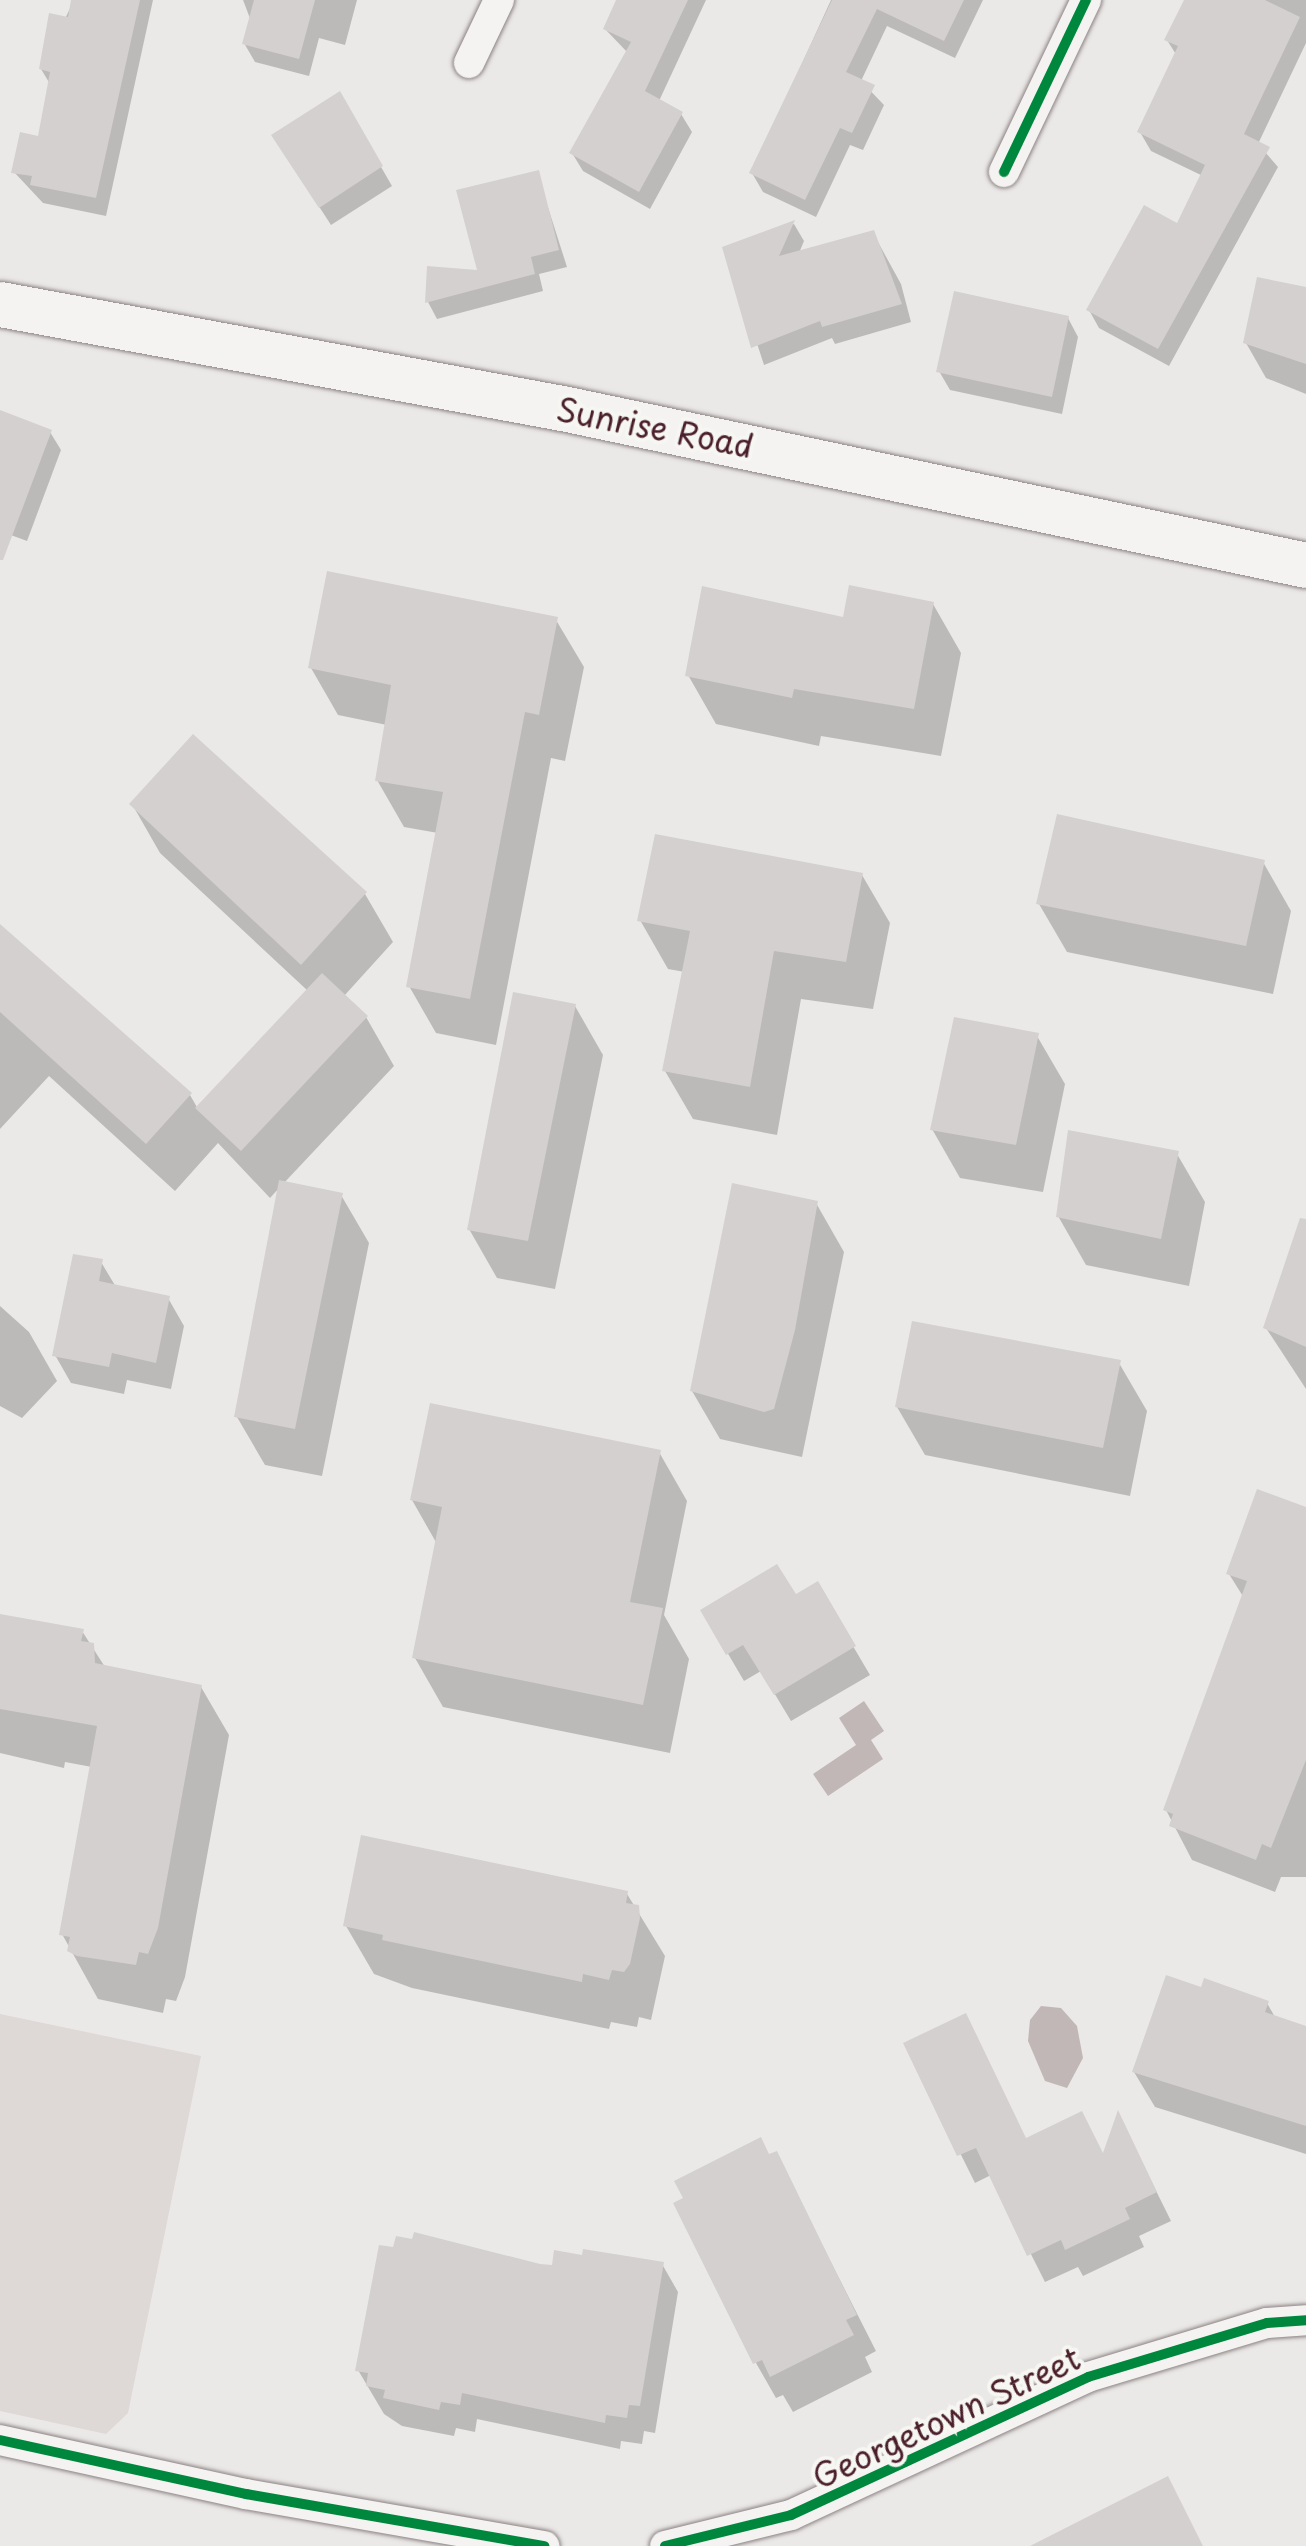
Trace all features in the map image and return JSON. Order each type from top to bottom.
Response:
[{"type":"main road","name":"Sunrise Road","points":[[0,304],[568,409],[1306,565]]},
{"type":"street","points":[[468,64],[499,0]]},
{"type":"street","points":[[1004,172],[1086,0]]},
{"type":"street","name":"Georgetown Street","points":[[666,2546],[791,2515],[1088,2377],[1267,2322],[1306,2320]]},
{"type":"street","points":[[0,2440],[246,2494],[544,2546]]},
{"type":"shaded area","points":[[864,1701],[884,1731],[871,1740],[883,1759],[828,1796],[813,1774],[856,1745],[839,1718]]},
{"type":"shaded area","points":[[1041,2006],[1061,2008],[1077,2026],[1083,2058],[1067,2088],[1045,2081],[1028,2041],[1030,2020]]},
{"type":"shaded area","points":[[0,2014],[201,2056],[128,2413],[106,2434],[0,2411]]},
{"type":"building","points":[[71,0],[140,0],[96,198],[30,185],[32,176],[11,173],[20,132],[38,136],[50,72],[39,69],[49,13],[68,17]]},
{"type":"building","points":[[254,0],[315,0],[299,59],[242,44]]},
{"type":"building","points":[[616,0],[688,0],[645,91],[683,112],[639,192],[569,153],[631,42],[603,29]]},
{"type":"building","points":[[832,0],[964,0],[944,41],[877,9],[846,72],[875,85],[852,133],[840,128],[805,200],[749,173]]},
{"type":"building","points":[[1184,0],[1265,0],[1300,17],[1244,134],[1270,147],[1158,349],[1086,310],[1144,205],[1177,223],[1205,165],[1137,132],[1178,46],[1164,40]]},
{"type":"building","points":[[340,91],[383,166],[319,208],[271,135]]},
{"type":"building","points":[[539,170],[559,250],[531,257],[535,274],[425,303],[427,266],[477,270],[456,190]]},
{"type":"building","points":[[795,220],[779,256],[874,230],[902,304],[822,327],[820,321],[751,348],[722,247]]},
{"type":"building","points":[[1257,277],[1306,287],[1306,364],[1243,343]]},
{"type":"building","points":[[954,291],[1069,316],[1052,397],[936,372]]},
{"type":"building","points":[[0,410],[52,430],[3,560],[0,560]]},
{"type":"building","points":[[327,571],[558,617],[539,715],[525,712],[470,999],[406,987],[443,792],[375,781],[391,685],[308,668]]},
{"type":"building","points":[[849,585],[934,602],[914,709],[794,689],[792,698],[685,676],[702,586],[843,617]]},
{"type":"building","points":[[193,734],[367,892],[301,965],[129,804]]},
{"type":"building","points":[[1057,814],[1265,860],[1246,946],[1036,904]]},
{"type":"building","points":[[655,834],[863,873],[846,962],[774,951],[750,1087],[662,1071],[690,931],[637,921]]},
{"type":"building","points":[[0,924],[192,1093],[146,1144],[0,1012]]},
{"type":"building","points":[[322,973],[368,1016],[241,1151],[195,1108]]},
{"type":"building","points":[[513,992],[576,1004],[528,1241],[467,1230]]},
{"type":"building","points":[[954,1017],[1039,1033],[1016,1145],[930,1130]]},
{"type":"building","points":[[1068,1130],[1179,1151],[1161,1239],[1056,1217]]},
{"type":"building","points":[[279,1180],[343,1193],[295,1429],[234,1417]]},
{"type":"building","points":[[732,1183],[818,1201],[795,1330],[774,1409],[764,1412],[690,1391]]},
{"type":"building","points":[[1300,1218],[1306,1219],[1306,1347],[1263,1328]]},
{"type":"building","points":[[73,1254],[103,1259],[99,1281],[170,1296],[156,1363],[112,1353],[109,1367],[52,1356]]},
{"type":"building","points":[[912,1321],[1121,1360],[1103,1448],[895,1407]]},
{"type":"building","points":[[430,1403],[661,1450],[630,1602],[663,1608],[643,1705],[412,1658],[442,1507],[410,1500]]},
{"type":"building","points":[[1257,1489],[1306,1507],[1306,1760],[1271,1848],[1262,1844],[1256,1860],[1169,1826],[1173,1814],[1163,1810],[1247,1581],[1226,1574]]},
{"type":"building","points":[[777,1564],[796,1594],[818,1581],[856,1646],[774,1695],[743,1645],[726,1655],[700,1610]]},
{"type":"building","points":[[0,1614],[84,1629],[81,1641],[94,1643],[95,1663],[202,1685],[158,1928],[148,1954],[139,1952],[136,1965],[77,1956],[67,1951],[70,1937],[59,1935],[97,1726],[0,1709]]},
{"type":"building","points":[[361,1835],[628,1891],[626,1903],[639,1905],[640,1918],[630,1964],[624,1972],[612,1970],[609,1980],[583,1974],[582,1982],[382,1940],[383,1935],[343,1926]]},
{"type":"building","points":[[1166,1975],[1201,1987],[1204,1978],[1269,2001],[1265,2012],[1306,2026],[1306,2126],[1132,2072]]},
{"type":"building","points":[[966,2013],[1026,2138],[1082,2111],[1103,2153],[1118,2110],[1157,2192],[1125,2208],[1130,2219],[1065,2250],[1061,2240],[1027,2256],[976,2148],[957,2156],[903,2043]]},
{"type":"building","points":[[761,2137],[769,2154],[777,2151],[857,2315],[846,2320],[854,2335],[770,2377],[762,2360],[753,2364],[673,2203],[683,2198],[674,2181]]},
{"type":"building","points":[[414,2232],[540,2264],[552,2265],[554,2250],[582,2255],[583,2249],[664,2262],[640,2406],[629,2405],[627,2418],[606,2415],[605,2423],[462,2393],[460,2405],[441,2402],[439,2410],[383,2398],[385,2390],[366,2386],[368,2373],[355,2371],[379,2245],[393,2247],[396,2236],[412,2239]]},
{"type":"building","points":[[1168,2476],[1203,2546],[1030,2546]]},
{"type":"cycle path","points":[[1004,172],[1086,0]]},
{"type":"cycle path","points":[[665,2546],[791,2515],[1088,2377],[1267,2323],[1306,2320]]},
{"type":"cycle path","points":[[0,2440],[246,2494],[544,2546]]}]
